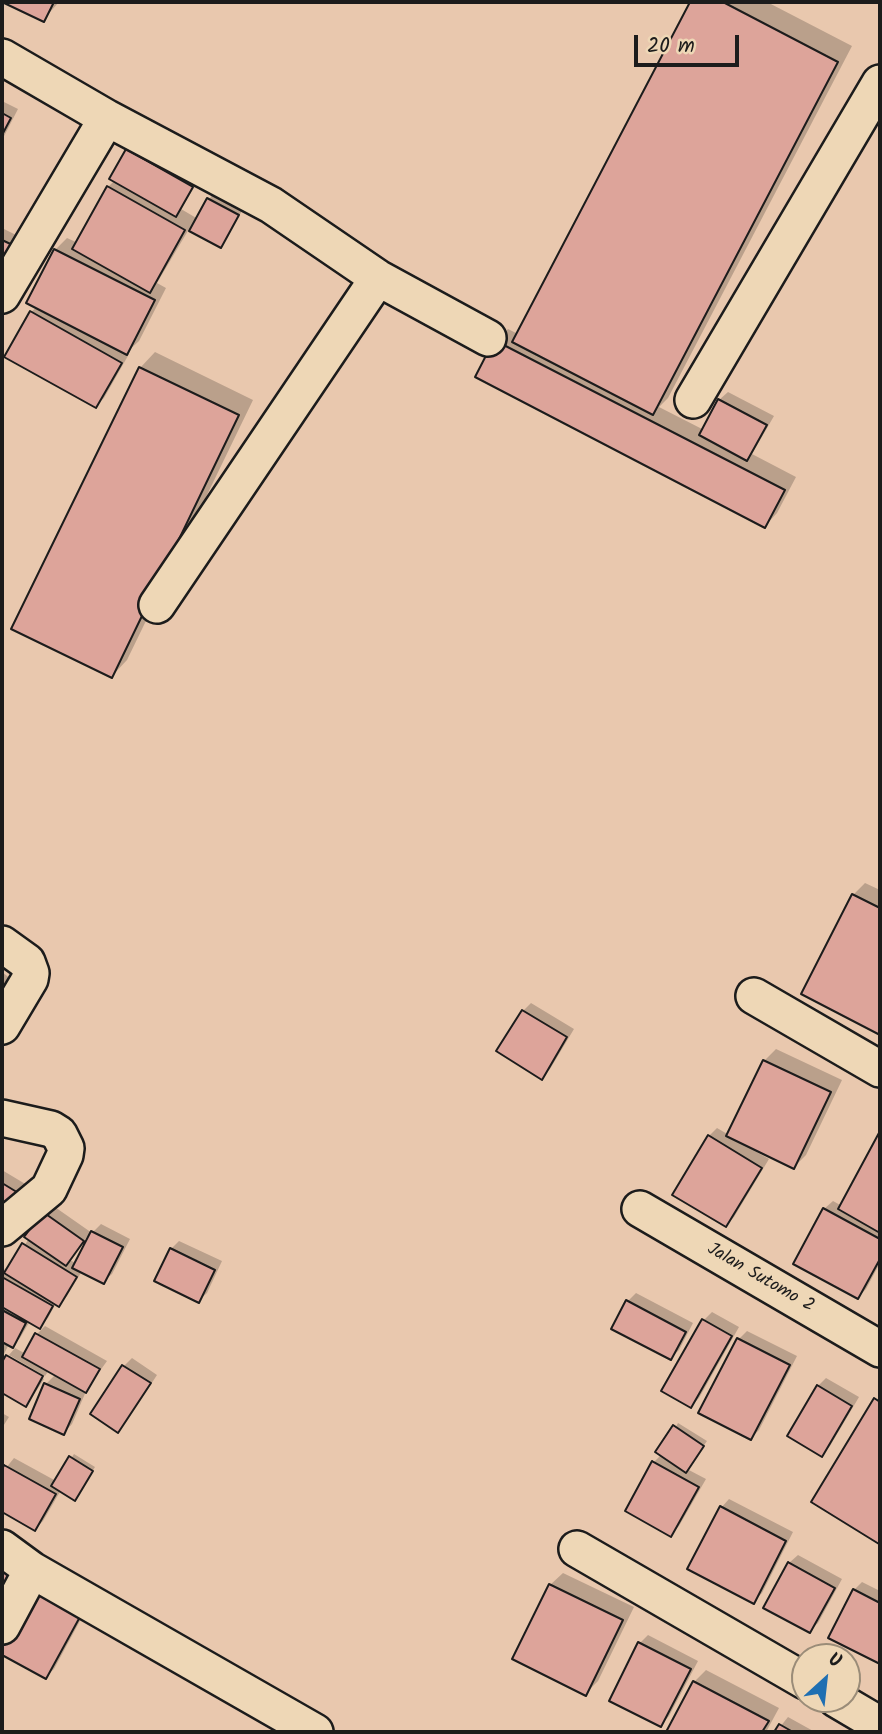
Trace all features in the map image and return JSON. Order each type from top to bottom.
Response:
[{"type":"street","points":[[2,57],[107,118],[271,205],[378,278],[488,338]]},
{"type":"street","points":[[693,400],[880,83]]},
{"type":"street","points":[[2,295],[107,118]]},
{"type":"street","points":[[157,605],[378,278]]},
{"type":"street","points":[[2,944],[27,962],[31,973],[2,1026]]},
{"type":"street","points":[[754,996],[880,1069]]},
{"type":"street","points":[[2,1118],[51,1129],[59,1134],[65,1148],[63,1162],[49,1189],[2,1228]]},
{"type":"street","name":"Jalan Sutomo 2","points":[[640,1209],[876,1337]]},
{"type":"street","points":[[2,1548],[32,1570],[315,1732]]},
{"type":"street","points":[[577,1549],[791,1673]]},
{"type":"street","points":[[2,1626],[32,1570]]},
{"type":"street","points":[[860,1713],[880,1725]]},
{"type":"building","points":[[2,2],[54,2],[44,22]]},
{"type":"building","points":[[690,2],[723,2],[838,62],[653,415],[512,342]]},
{"type":"building","points":[[2,113],[11,118],[2,135]]},
{"type":"building","points":[[126,149],[193,187],[176,217],[109,179]]},
{"type":"building","points":[[107,186],[185,230],[150,293],[72,249]]},
{"type":"building","points":[[207,198],[239,215],[221,248],[189,231]]},
{"type":"building","points":[[2,240],[19,248],[2,281]]},
{"type":"building","points":[[54,249],[155,300],[127,355],[26,303]]},
{"type":"building","points":[[30,311],[122,363],[96,408],[4,357]]},
{"type":"building","points":[[494,340],[785,490],[765,528],[475,377]]},
{"type":"building","points":[[139,367],[239,415],[112,678],[11,629]]},
{"type":"building","points":[[718,399],[767,425],[747,461],[699,435]]},
{"type":"building","points":[[852,894],[880,908],[880,1035],[801,994]]},
{"type":"building","points":[[522,1010],[567,1037],[542,1080],[496,1051]]},
{"type":"building","points":[[763,1060],[831,1092],[794,1169],[726,1136]]},
{"type":"building","points":[[880,1131],[880,1233],[838,1209]]},
{"type":"building","points":[[708,1135],[762,1168],[726,1227],[672,1195]]},
{"type":"building","points":[[2,1183],[20,1194],[2,1223]]},
{"type":"building","points":[[823,1208],[880,1239],[880,1259],[858,1299],[793,1264]]},
{"type":"building","points":[[43,1212],[84,1241],[66,1266],[24,1237]]},
{"type":"building","points":[[91,1231],[123,1247],[104,1284],[72,1268]]},
{"type":"building","points":[[22,1243],[77,1277],[59,1307],[4,1273]]},
{"type":"building","points":[[170,1248],[215,1270],[199,1303],[154,1281]]},
{"type":"building","points":[[2,1277],[53,1306],[40,1329],[2,1307]]},
{"type":"building","points":[[626,1300],[686,1332],[671,1360],[611,1329]]},
{"type":"building","points":[[2,1310],[26,1323],[13,1348],[2,1342]]},
{"type":"building","points":[[702,1319],[732,1336],[691,1408],[661,1391]]},
{"type":"building","points":[[35,1333],[100,1369],[86,1393],[22,1357]]},
{"type":"building","points":[[737,1338],[790,1365],[751,1440],[698,1413]]},
{"type":"building","points":[[6,1355],[43,1376],[26,1407],[2,1393],[2,1362]]},
{"type":"building","points":[[122,1365],[151,1383],[118,1433],[90,1414]]},
{"type":"building","points":[[44,1383],[80,1399],[64,1435],[29,1419]]},
{"type":"building","points":[[817,1385],[852,1406],[822,1457],[787,1436]]},
{"type":"building","points":[[874,1398],[880,1402],[879,1544],[811,1502]]},
{"type":"building","points":[[673,1425],[704,1446],[686,1473],[655,1452]]},
{"type":"building","points":[[69,1456],[93,1471],[75,1501],[51,1486]]},
{"type":"building","points":[[652,1461],[699,1487],[671,1537],[625,1511]]},
{"type":"building","points":[[4,1465],[56,1494],[35,1531],[2,1512]]},
{"type":"building","points":[[720,1506],[786,1541],[754,1604],[687,1569]]},
{"type":"building","points":[[788,1562],[835,1588],[810,1633],[763,1608]]},
{"type":"building","points":[[2,1564],[17,1573],[2,1597]]},
{"type":"building","points":[[549,1584],[623,1620],[586,1696],[512,1659]]},
{"type":"building","points":[[34,1588],[81,1615],[46,1679],[2,1655],[2,1646]]},
{"type":"building","points":[[853,1589],[880,1603],[880,1664],[861,1654],[861,1643],[838,1643],[828,1638]]},
{"type":"building","points":[[638,1642],[691,1669],[661,1727],[609,1701]]},
{"type":"building","points":[[693,1681],[769,1721],[762,1732],[666,1732]]},
{"type":"building","points":[[779,1724],[793,1732],[774,1732]]}]
